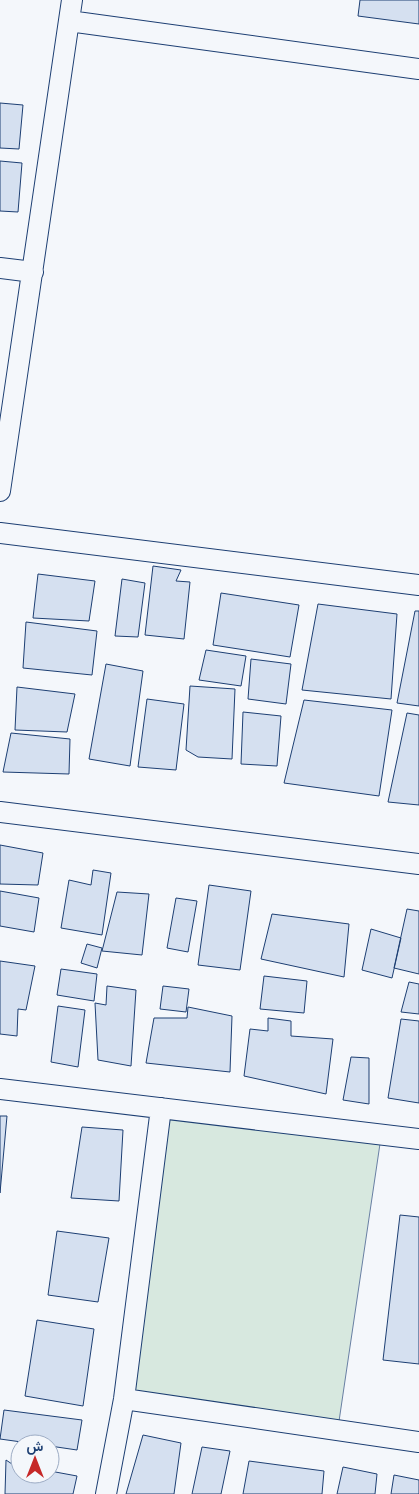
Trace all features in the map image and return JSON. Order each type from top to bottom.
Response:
[{"type":"street","points":[[0,491],[72,0]]},
{"type":"street","points":[[69,21],[419,69]]},
{"type":"street","points":[[0,268],[33,272]]},
{"type":"street","points":[[0,533],[419,585]]},
{"type":"street","points":[[0,812],[419,864]]},
{"type":"street","points":[[0,1089],[419,1139]]},
{"type":"street","points":[[106,1494],[124,1399],[162,1108]]},
{"type":"street","points":[[124,1399],[419,1442]]},
{"type":"shaded area","points":[[162,1109],[381,1137],[338,1428],[125,1398]]},
{"type":"building","points":[[360,0],[419,0],[419,24],[358,16]]},
{"type":"building","points":[[0,103],[23,105],[19,149],[0,148]]},
{"type":"building","points":[[0,161],[22,163],[18,212],[0,211]]},
{"type":"building","points":[[153,566],[181,570],[176,581],[190,582],[184,639],[145,635]]},
{"type":"building","points":[[38,574],[95,581],[89,621],[33,618]]},
{"type":"building","points":[[122,579],[145,583],[138,637],[115,636]]},
{"type":"building","points":[[221,593],[299,605],[290,657],[213,645]]},
{"type":"building","points":[[318,604],[397,614],[391,699],[302,690]]},
{"type":"building","points":[[415,611],[419,611],[419,706],[397,703]]},
{"type":"building","points":[[26,622],[97,631],[92,675],[23,668]]},
{"type":"building","points":[[206,650],[246,656],[241,686],[199,680]]},
{"type":"building","points":[[251,659],[291,664],[286,704],[248,699]]},
{"type":"building","points":[[106,664],[143,671],[130,766],[89,759]]},
{"type":"building","points":[[190,686],[235,689],[232,759],[198,757],[186,750]]},
{"type":"building","points":[[17,687],[75,694],[67,732],[15,730]]},
{"type":"building","points":[[147,699],[184,704],[176,770],[138,767]]},
{"type":"building","points":[[304,700],[392,710],[379,796],[284,783]]},
{"type":"building","points":[[243,712],[281,716],[277,766],[241,764]]},
{"type":"building","points":[[407,713],[419,715],[419,805],[388,802]]},
{"type":"building","points":[[11,733],[70,739],[69,774],[3,772]]},
{"type":"building","points":[[0,845],[43,853],[38,885],[0,884]]},
{"type":"building","points":[[93,870],[111,873],[102,935],[61,928],[69,880],[91,885]]},
{"type":"building","points":[[209,885],[251,891],[240,970],[198,965]]},
{"type":"building","points":[[0,891],[39,898],[34,932],[0,926]]},
{"type":"building","points":[[117,892],[149,894],[142,955],[102,951]]},
{"type":"building","points":[[176,898],[197,901],[188,952],[167,948]]},
{"type":"building","points":[[407,909],[419,911],[419,974],[394,968]]},
{"type":"building","points":[[272,914],[349,924],[344,977],[261,959]]},
{"type":"building","points":[[371,929],[401,938],[392,978],[362,970]]},
{"type":"building","points":[[87,944],[102,948],[97,968],[81,963]]},
{"type":"building","points":[[0,961],[35,966],[26,1010],[18,1009],[17,1036],[0,1034]]},
{"type":"building","points":[[61,969],[97,974],[94,1001],[57,995]]},
{"type":"building","points":[[264,976],[307,981],[304,1013],[260,1009]]},
{"type":"building","points":[[409,982],[419,984],[419,1014],[401,1012]]},
{"type":"building","points":[[107,986],[136,990],[131,1066],[98,1060],[95,1003],[106,1005]]},
{"type":"building","points":[[163,986],[189,989],[186,1012],[160,1009]]},
{"type":"building","points":[[58,1006],[85,1010],[78,1067],[51,1062]]},
{"type":"building","points":[[188,1007],[232,1016],[230,1072],[146,1063],[154,1018],[187,1018]]},
{"type":"building","points":[[268,1018],[291,1021],[291,1036],[333,1039],[326,1094],[244,1076],[250,1029],[268,1031]]},
{"type":"building","points":[[401,1019],[419,1021],[419,1103],[388,1098]]},
{"type":"building","points":[[351,1057],[369,1058],[369,1104],[343,1100]]},
{"type":"building","points":[[0,1116],[7,1116],[0,1193]]},
{"type":"building","points":[[82,1127],[123,1130],[119,1201],[71,1198]]},
{"type":"building","points":[[400,1215],[419,1217],[419,1364],[383,1360]]},
{"type":"building","points":[[57,1231],[109,1238],[98,1302],[48,1295]]},
{"type":"building","points":[[37,1320],[94,1329],[83,1406],[25,1396]]},
{"type":"building","points":[[4,1410],[82,1420],[77,1450],[60,1447],[60,1434],[10,1434],[10,1440],[0,1439]]},
{"type":"building","points":[[143,1435],[181,1443],[174,1494],[126,1494]]},
{"type":"building","points":[[202,1447],[230,1451],[221,1494],[192,1494]]},
{"type":"building","points":[[6,1460],[10,1463],[10,1484],[60,1484],[60,1473],[77,1476],[73,1494],[5,1494]]},
{"type":"building","points":[[249,1461],[324,1471],[322,1494],[243,1494]]},
{"type":"building","points":[[343,1467],[377,1474],[375,1494],[337,1494]]},
{"type":"building","points":[[394,1475],[419,1480],[419,1494],[391,1494]]}]
